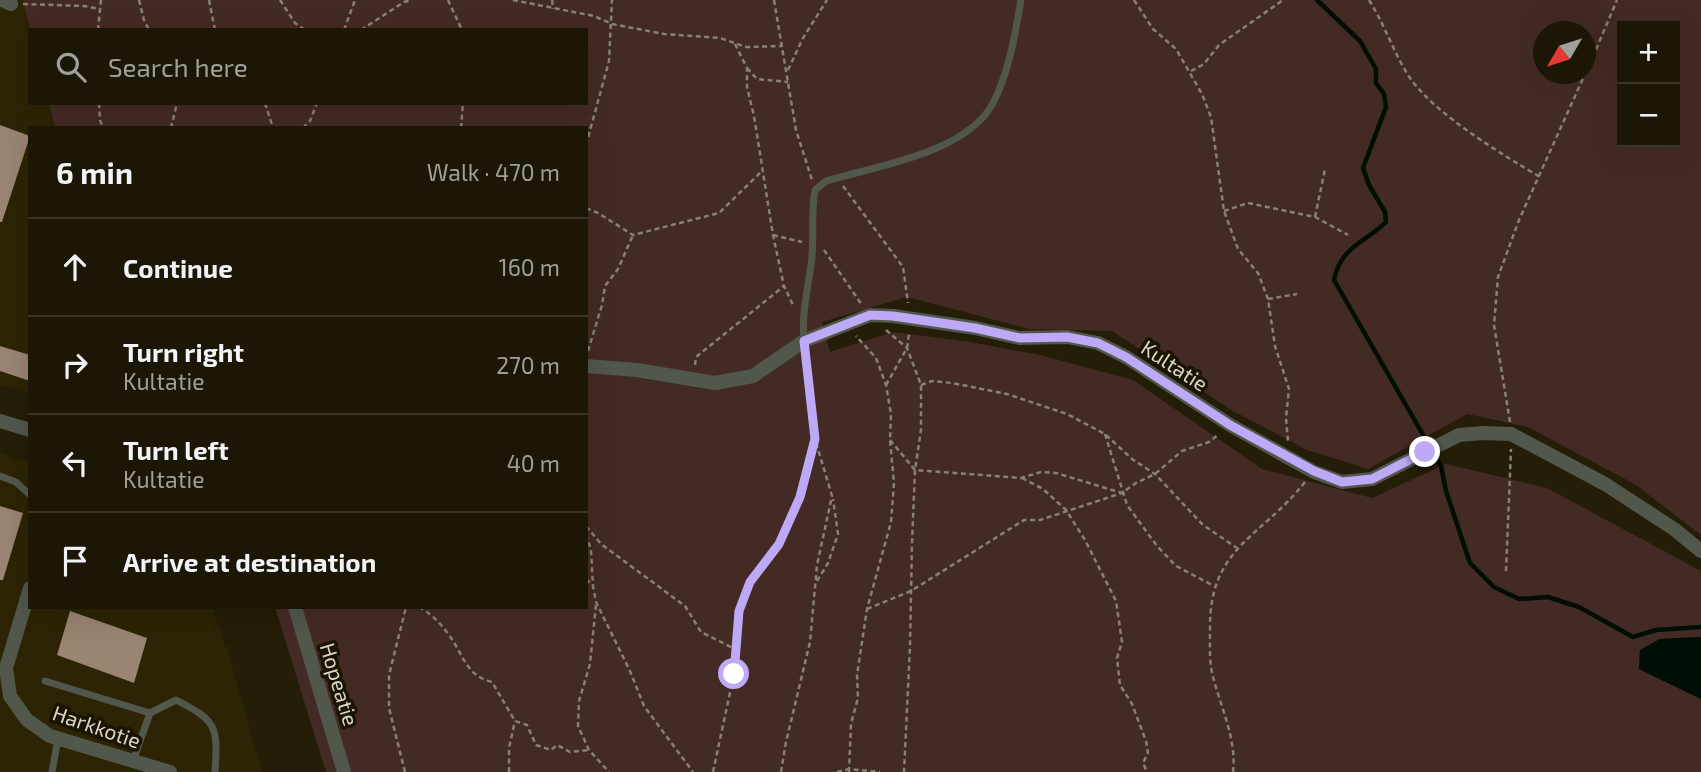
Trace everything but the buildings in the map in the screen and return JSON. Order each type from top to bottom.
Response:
[{"type":"street","name":"Kultatie","points":[[588,366],[637,370],[715,383],[753,376],[804,334],[849,324],[870,315],[911,318],[1020,338],[1067,337],[1098,343],[1126,357],[1230,425],[1314,471],[1342,482],[1372,479],[1459,435],[1483,432],[1511,435],[1605,484],[1674,529],[1701,551]]},
{"type":"street","points":[[0,421],[28,429]]},
{"type":"street","name":"Harkkotie","points":[[28,595],[6,668],[10,696],[27,720],[50,736],[170,772]]},
{"type":"street","name":"Hopeatie","points":[[296,609],[344,772]]},
{"type":"lane","points":[[804,334],[812,242],[811,211],[815,190],[826,181],[934,150],[968,131],[992,106],[1006,70],[1021,0]]},
{"type":"lane","points":[[0,476],[16,482],[28,493]]},
{"type":"lane","points":[[45,681],[150,713],[176,700],[206,715],[218,739],[215,772]]},
{"type":"lane","points":[[133,761],[150,713]]},
{"type":"lane","points":[[52,772],[58,738]]},
{"type":"path","points":[[98,28],[101,0]]},
{"type":"path","points":[[139,0],[148,28]]},
{"type":"path","points":[[209,0],[215,28]]},
{"type":"path","points":[[280,0],[295,23],[302,28]]},
{"type":"path","points":[[345,28],[355,0]]},
{"type":"path","points":[[364,28],[404,2],[412,0]]},
{"type":"path","points":[[448,0],[461,28]]},
{"type":"path","points":[[513,0],[594,16],[612,24],[664,34],[720,38],[734,44],[782,46]]},
{"type":"path","points":[[552,0],[554,9]]},
{"type":"path","points":[[588,138],[609,61],[612,0]]},
{"type":"path","points":[[774,0],[788,70],[796,130],[815,190]]},
{"type":"path","points":[[788,70],[803,38],[827,0]]},
{"type":"path","points":[[1134,0],[1153,29],[1176,49],[1191,71],[1211,117],[1224,211],[1238,249],[1258,273],[1268,299],[1275,346],[1289,389],[1287,438],[1293,459]]},
{"type":"path","points":[[1191,71],[1204,64],[1219,45],[1283,0]]},
{"type":"path","points":[[1370,0],[1384,22],[1410,78],[1436,107],[1495,150],[1539,177]]},
{"type":"path","points":[[1596,48],[1617,0]]},
{"type":"path","points":[[6,2],[100,9]]},
{"type":"path","points":[[734,44],[747,68],[757,79],[788,82]]},
{"type":"path","points":[[747,68],[747,87],[773,235],[784,286],[804,334],[815,439],[832,496],[838,534],[828,563],[815,584]]},
{"type":"path","points":[[1506,570],[1511,435],[1494,325],[1498,277],[1519,220],[1580,84]]},
{"type":"path","points":[[99,105],[102,126]]},
{"type":"path","points":[[171,126],[177,105]]},
{"type":"path","points":[[266,105],[272,126]]},
{"type":"path","points":[[305,126],[316,105]]},
{"type":"path","points":[[461,126],[463,105]]},
{"type":"path","points":[[1315,218],[1325,169]]},
{"type":"path","points":[[588,209],[633,234],[719,213],[761,172]]},
{"type":"path","points":[[837,178],[903,267],[911,318],[907,348],[886,385]]},
{"type":"path","points":[[1224,211],[1248,203],[1315,218],[1348,235]]},
{"type":"path","points":[[588,350],[605,286],[618,269],[633,234]]},
{"type":"path","points":[[773,235],[812,242],[822,248],[870,315],[907,348],[921,385],[921,430],[915,470],[904,772]]},
{"type":"path","points":[[692,379],[696,357],[784,286]]},
{"type":"path","points":[[1268,299],[1297,294]]},
{"type":"path","points":[[849,324],[857,338],[876,358],[886,385],[891,414],[890,440],[894,483],[891,522],[867,609],[857,676],[858,698],[851,724],[849,771]]},
{"type":"path","points":[[921,385],[932,382],[953,383],[1007,394],[1067,414],[1105,434],[1132,459],[1156,474],[1203,525],[1237,548]]},
{"type":"path","points":[[867,609],[911,591],[1024,520],[1040,520],[1122,493],[1156,474],[1182,451],[1209,442],[1230,425]]},
{"type":"path","points":[[1105,434],[1127,505],[1157,546],[1176,566],[1214,586]]},
{"type":"path","points":[[713,772],[734,674],[739,611],[750,582],[779,544],[795,509],[815,439]]},
{"type":"path","points":[[890,440],[915,470],[1021,478],[1041,472],[1056,473],[1122,493]]},
{"type":"path","points":[[1233,772],[1230,737],[1212,672],[1210,607],[1214,586],[1224,564],[1237,548],[1279,513],[1314,471]]},
{"type":"path","points":[[1021,478],[1043,489],[1066,510],[1085,540],[1116,601],[1122,642],[1117,658],[1120,685],[1132,704],[1146,741],[1148,753],[1143,763],[1147,772]]},
{"type":"path","points":[[781,772],[810,642],[817,565],[832,496]]},
{"type":"path","points":[[588,528],[601,544],[685,606],[701,632],[737,650]]},
{"type":"path","points":[[588,542],[596,602],[630,671],[643,706],[694,772]]},
{"type":"path","points":[[588,581],[593,586]]},
{"type":"path","points":[[596,602],[590,664],[579,701],[578,726],[589,750],[609,772]]},
{"type":"path","points":[[405,772],[389,708],[389,675],[406,609]]},
{"type":"path","points":[[423,609],[450,635],[462,660],[483,680],[492,682],[515,721],[527,725],[536,744],[551,750],[557,745],[570,752],[589,750]]},
{"type":"path","points":[[509,772],[509,748],[515,721]]},
{"type":"path","points":[[837,772],[880,772]]},
{"type":"shaded area","points":[[0,0],[23,0],[30,28],[28,105],[49,105],[55,126],[28,126],[28,393],[0,385]]},
{"type":"shaded area","points":[[23,0],[1701,0],[1701,535],[1636,485],[1528,427],[1467,414],[1368,469],[1307,450],[1233,411],[1112,331],[1029,329],[907,297],[822,322],[830,352],[893,332],[1040,355],[1133,380],[1262,469],[1372,498],[1446,464],[1547,488],[1701,571],[1701,637],[1660,639],[1640,650],[1639,669],[1701,699],[1701,772],[326,772],[276,609],[588,609],[588,126],[55,126],[49,105],[588,105],[588,28],[30,28]]},
{"type":"shaded area","points":[[0,453],[28,462],[28,609],[213,609],[262,772],[0,772]]},
{"type":"shaded area","points":[[1701,637],[1701,699],[1639,669],[1640,650],[1660,639]]},
{"type":"waterway","points":[[1317,0],[1360,41],[1376,69],[1376,83],[1384,94],[1386,107],[1363,168],[1369,185],[1385,212],[1386,222],[1348,252],[1337,269],[1334,280],[1441,466],[1446,491],[1470,563],[1494,587],[1519,599],[1548,597],[1579,607],[1633,637],[1656,630],[1701,627]]},
{"type":"route","points":[[734,674],[739,611],[750,582],[779,544],[800,497],[815,439],[804,341],[870,315],[975,328],[1020,338],[1067,337],[1098,343],[1126,357],[1230,425],[1314,471],[1342,482],[1372,479],[1425,452]]}]
